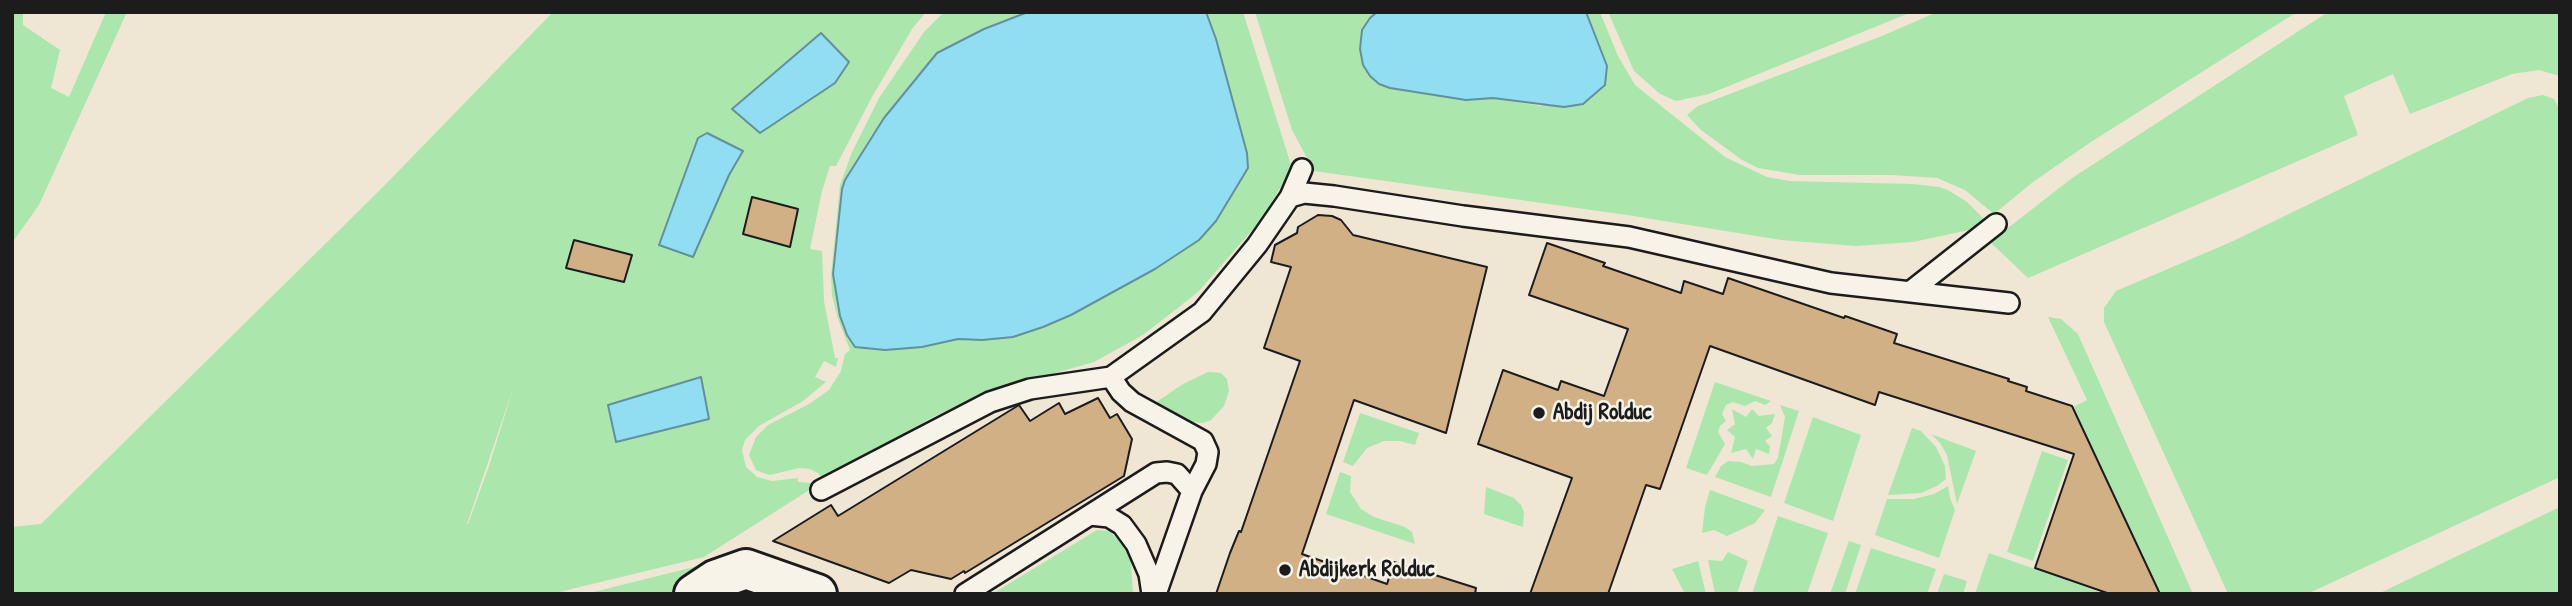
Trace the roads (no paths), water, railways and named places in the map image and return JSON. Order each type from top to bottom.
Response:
[{"type":"street","points":[[694,594],[715,580],[746,569],[817,594]]},
{"type":"lane","points":[[821,490],[990,401],[1030,389],[1111,377],[1202,312],[1239,269],[1290,197],[1302,169]]},
{"type":"lane","points":[[1290,197],[1304,193],[1334,196],[1629,237],[1831,284],[2009,303]]},
{"type":"lane","points":[[1910,291],[1996,224]]},
{"type":"lane","points":[[1111,377],[1132,402],[1203,441],[1208,452],[1206,464],[1192,491],[1154,594]]},
{"type":"lane","points":[[965,594],[1157,473],[1177,474],[1192,491]]},
{"type":"lane","points":[[1090,515],[1109,517],[1122,525],[1136,544],[1154,594]]},
{"type":"water","points":[[1028,12],[1206,12],[1247,153],[1248,168],[1216,221],[1199,240],[1155,269],[1071,315],[1013,337],[958,339],[922,347],[885,350],[855,347],[840,316],[833,274],[845,180],[884,118],[937,53],[984,29]]},
{"type":"water","points":[[1377,12],[1586,12],[1607,66],[1605,85],[1583,104],[1564,107],[1493,98],[1466,100],[1390,88],[1379,84],[1370,76],[1363,65],[1360,49],[1362,30]]},
{"type":"water","points":[[821,33],[849,62],[835,83],[760,133],[732,109]]},
{"type":"water","points":[[707,133],[743,151],[729,175],[693,257],[659,245],[698,138]]},
{"type":"water","points":[[701,377],[709,419],[616,442],[608,405]]},
{"type":"place","name":"Abdij Rolduc","points":[[1539,413]]},
{"type":"place","name":"Abdijkerk Rolduc","points":[[1285,570]]}]
